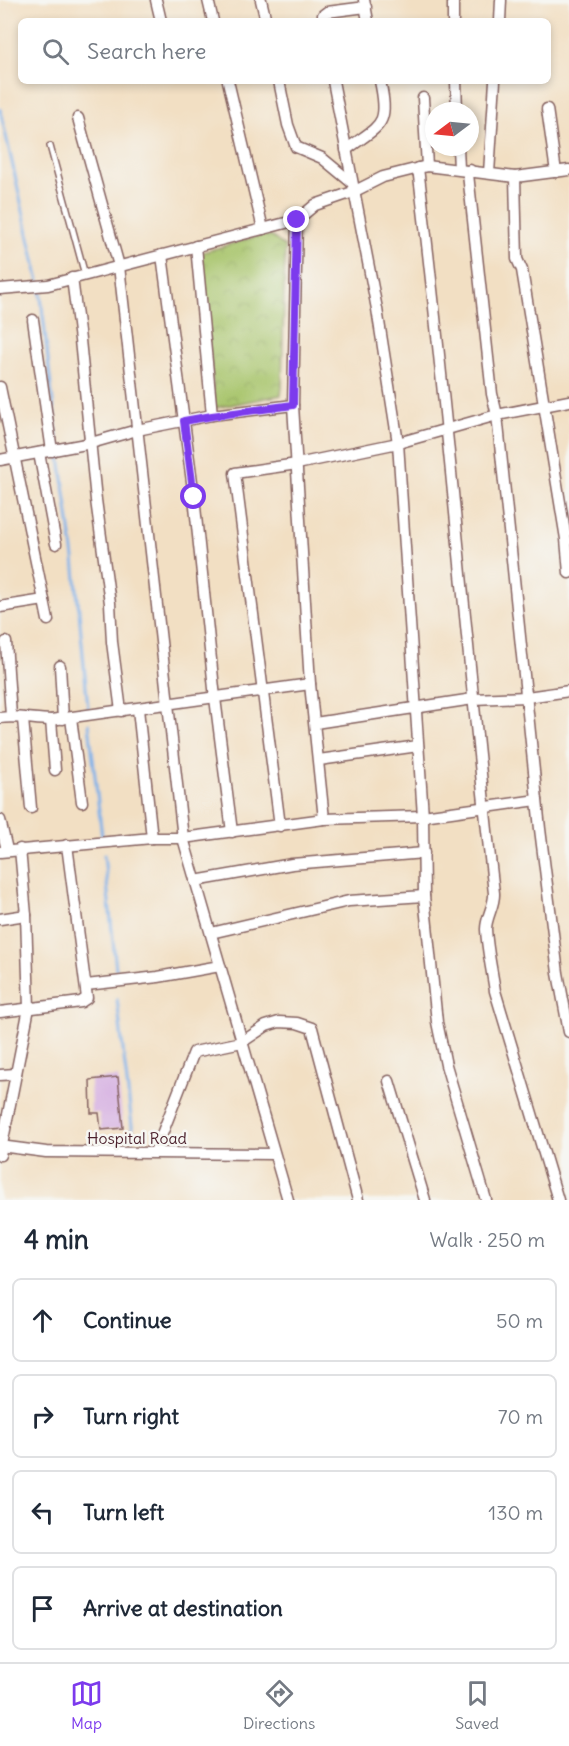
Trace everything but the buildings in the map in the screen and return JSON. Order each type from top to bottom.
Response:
[{"type":"street","points":[[156,0],[160,18]]},
{"type":"street","points":[[208,0],[212,18]]},
{"type":"street","points":[[261,0],[265,18]]},
{"type":"street","points":[[453,0],[453,18]]},
{"type":"street","points":[[500,18],[501,0]]},
{"type":"street","points":[[322,18],[327,12],[365,4]]},
{"type":"street","points":[[229,84],[263,229]]},
{"type":"street","points":[[280,84],[288,125],[296,147],[322,158],[352,187]]},
{"type":"street","points":[[334,84],[377,309],[398,443],[423,816],[424,896],[437,1022],[446,1065],[486,1200]]},
{"type":"street","points":[[346,150],[379,125],[384,116],[385,105],[382,84]]},
{"type":"street","points":[[456,84],[457,102]]},
{"type":"street","points":[[489,173],[495,84]]},
{"type":"street","points":[[423,98],[422,167],[483,808],[494,898],[486,926],[495,991],[558,1200]]},
{"type":"street","points":[[547,109],[569,182]]},
{"type":"street","points":[[78,118],[119,266],[183,838],[288,1200]]},
{"type":"street","points":[[461,156],[468,174],[492,394],[497,415],[537,800],[558,973],[569,1032]]},
{"type":"street","points":[[0,289],[48,285],[297,220],[315,205],[352,187],[422,167],[465,169],[516,177],[564,171]]},
{"type":"street","points":[[516,177],[517,259],[522,270],[566,538],[569,573]]},
{"type":"street","points":[[297,220],[293,405],[310,684],[324,819]]},
{"type":"street","points":[[196,246],[212,416]]},
{"type":"street","points":[[162,255],[194,497],[232,832]]},
{"type":"street","points":[[72,278],[111,603],[111,642],[121,711]]},
{"type":"street","points":[[33,320],[52,451]]},
{"type":"street","points":[[0,387],[48,620]]},
{"type":"street","points":[[280,826],[235,473],[297,464],[398,443],[497,415],[569,401]]},
{"type":"street","points":[[0,460],[91,443],[137,430],[184,421],[293,405]]},
{"type":"street","points":[[39,453],[56,544]]},
{"type":"street","points":[[0,607],[44,600]]},
{"type":"street","points":[[6,642],[6,717],[62,719],[310,684]]},
{"type":"street","points":[[56,770],[62,719],[60,666]]},
{"type":"street","points":[[315,723],[473,699],[527,697],[569,691]]},
{"type":"street","points":[[138,709],[152,838]]},
{"type":"street","points":[[23,719],[32,808]]},
{"type":"street","points":[[62,719],[82,802]]},
{"type":"street","points":[[319,760],[418,746]]},
{"type":"street","points":[[0,820],[4,851],[152,838],[183,838],[324,819],[423,816],[537,800]]},
{"type":"street","points":[[0,1012],[81,1002],[87,998],[67,845]]},
{"type":"street","points":[[0,1149],[29,1008],[26,915],[20,849]]},
{"type":"street","points":[[195,880],[292,864],[424,853]]},
{"type":"street","points":[[211,933],[349,901],[424,896]]},
{"type":"street","points":[[0,919],[26,915]]},
{"type":"street","points":[[86,985],[158,977],[220,966]]},
{"type":"street","points":[[155,1152],[194,1052],[242,1042],[266,1026],[279,1022],[297,1023],[312,1028],[358,1200]]},
{"type":"street","points":[[0,1075],[16,1074]]},
{"type":"street","points":[[389,1081],[425,1200]]},
{"type":"street","name":"Hospital Road","points":[[0,1149],[45,1152],[274,1154]]},
{"type":"lane","points":[[50,146],[85,275]]},
{"type":"green space","points":[[261,235],[271,236],[285,247],[281,395],[215,408],[200,253]]},
{"type":"waterway","points":[[0,109],[39,282]]},
{"type":"waterway","points":[[40,288],[57,439]]},
{"type":"waterway","points":[[60,457],[74,558],[88,708]]},
{"type":"waterway","points":[[89,724],[102,837]]},
{"type":"waterway","points":[[104,855],[116,969]]},
{"type":"waterway","points":[[117,999],[133,1134]]},
{"type":"route","points":[[194,497],[184,421],[293,405],[297,220]]}]
